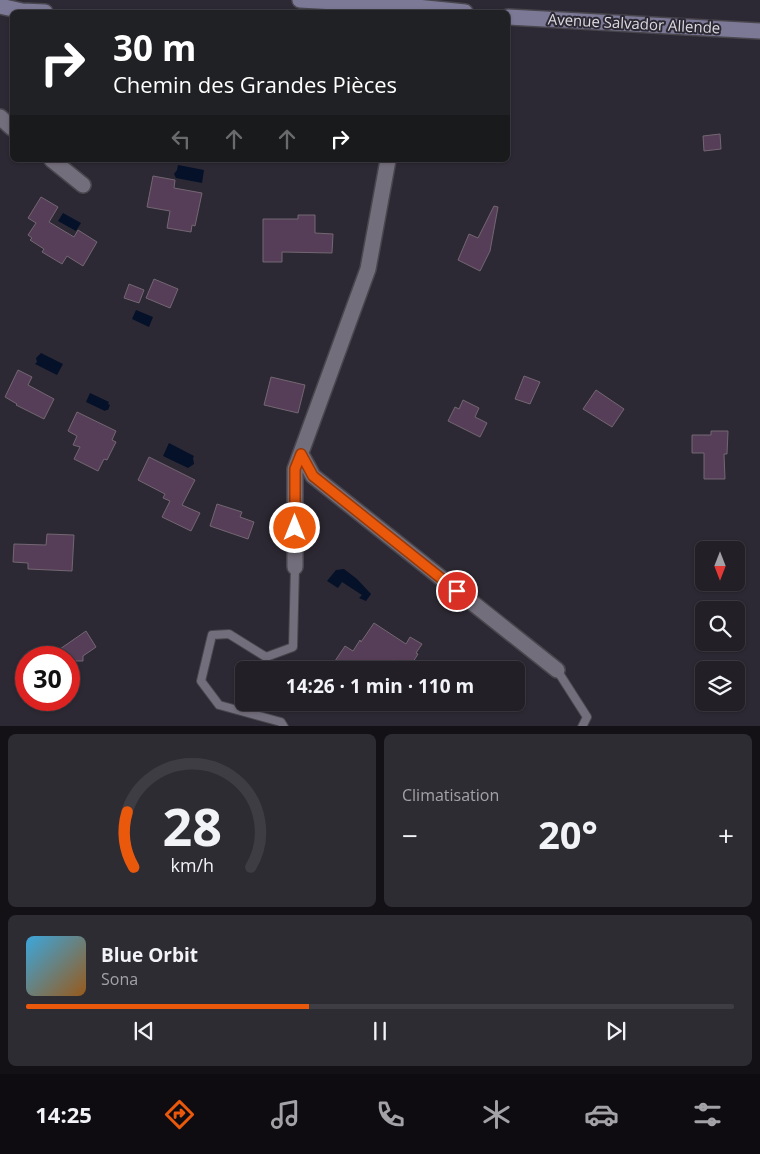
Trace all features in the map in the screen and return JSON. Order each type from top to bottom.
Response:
[{"type":"main road","points":[[300,0],[426,10]]},
{"type":"main road","points":[[0,6],[18,10]]},
{"type":"main road","name":"Avenue Salvador Allende","points":[[510,17],[760,31]]},
{"type":"street","points":[[0,118],[10,126]]},
{"type":"street","points":[[54,162],[83,185]]},
{"type":"street","points":[[294,567],[295,469],[368,269],[388,162]]},
{"type":"street","points":[[301,454],[313,476],[557,670]]},
{"type":"lane","points":[[284,726],[281,722],[219,705],[201,681],[212,635],[229,634],[266,657],[293,647],[294,567]]},
{"type":"lane","points":[[557,670],[587,716],[582,726]]},
{"type":"water","points":[[178,165],[204,170],[202,183],[176,178],[174,174]]},
{"type":"water","points":[[63,213],[81,223],[76,231],[58,221]]},
{"type":"water","points":[[136,310],[153,317],[149,327],[132,319]]},
{"type":"water","points":[[41,353],[63,364],[57,375],[35,364],[37,362],[36,358]]},
{"type":"water","points":[[90,393],[109,402],[108,410],[105,411],[86,402]]},
{"type":"water","points":[[169,443],[194,456],[194,464],[188,468],[163,456]]},
{"type":"water","points":[[344,569],[371,594],[366,601],[359,598],[362,595],[342,582],[338,588],[327,581],[336,570]]},
{"type":"building","points":[[720,134],[721,149],[704,151],[703,136]]},
{"type":"building","points":[[153,176],[175,180],[174,188],[202,193],[195,226],[192,225],[191,232],[167,228],[170,211],[147,207]]},
{"type":"building","points":[[41,197],[58,207],[49,222],[74,237],[78,230],[97,242],[83,266],[67,256],[62,264],[42,252],[44,249],[30,240],[32,238],[28,235],[36,223],[28,218]]},
{"type":"building","points":[[494,206],[498,207],[490,251],[480,271],[458,260],[469,234],[478,238]]},
{"type":"building","points":[[298,215],[315,215],[315,233],[333,234],[332,253],[282,252],[282,262],[263,262],[263,219],[298,219]]},
{"type":"building","points":[[154,279],[178,289],[170,308],[146,298]]},
{"type":"building","points":[[129,284],[144,290],[139,303],[124,298]]},
{"type":"building","points":[[18,370],[32,377],[28,385],[54,399],[44,419],[16,405],[5,397]]},
{"type":"building","points":[[524,376],[540,382],[530,404],[515,399]]},
{"type":"building","points":[[271,377],[305,385],[298,413],[264,405]]},
{"type":"building","points":[[596,390],[624,409],[612,427],[583,409]]},
{"type":"building","points":[[463,400],[479,408],[475,417],[487,423],[480,437],[448,421],[455,407],[459,409]]},
{"type":"building","points":[[77,412],[116,431],[112,440],[116,442],[107,460],[104,459],[98,471],[74,459],[80,447],[73,445],[77,436],[68,431]]},
{"type":"building","points":[[711,431],[728,431],[727,454],[724,454],[725,479],[704,479],[704,453],[692,453],[692,435],[711,435]]},
{"type":"building","points":[[149,457],[195,480],[182,505],[200,513],[191,531],[162,517],[170,501],[163,498],[165,494],[138,480]]},
{"type":"building","points":[[217,504],[242,512],[240,517],[254,522],[248,539],[210,526]]},
{"type":"building","points":[[47,534],[74,535],[72,571],[28,569],[28,563],[13,562],[14,544],[46,545]]},
{"type":"building","points":[[374,623],[406,644],[410,637],[422,644],[414,661],[335,661],[345,646],[353,651],[360,640],[361,642]]},
{"type":"building","points":[[86,631],[96,647],[83,656],[83,661],[80,661],[80,646],[64,646]]},
{"type":"route","points":[[295,528],[295,469],[301,454],[313,476],[457,591]]}]
